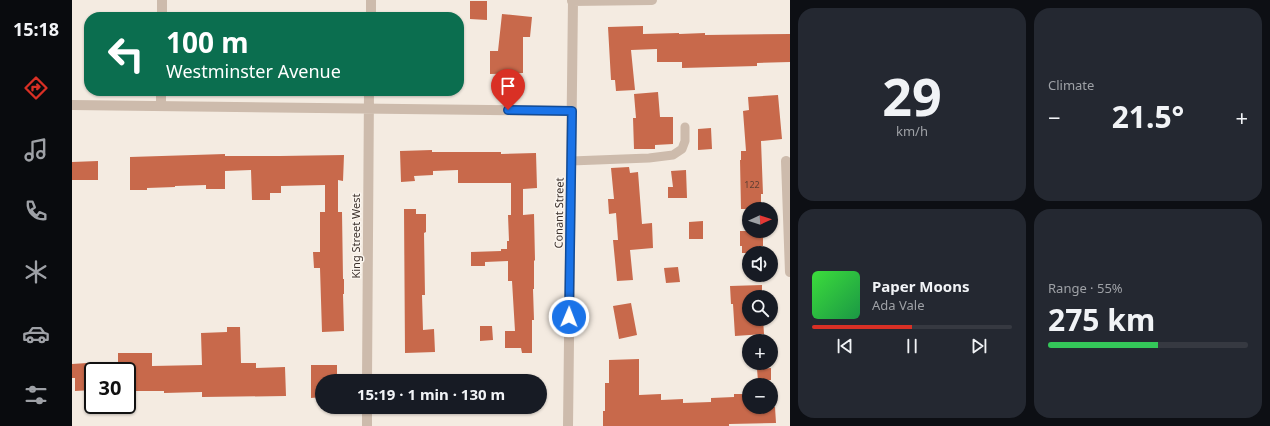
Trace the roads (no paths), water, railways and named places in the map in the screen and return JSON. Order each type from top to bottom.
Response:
[{"type":"street","points":[[162,0],[162,12]]},
{"type":"street","points":[[371,0],[371,12]]},
{"type":"street","points":[[572,0],[652,0]]},
{"type":"street","name":"Conant Street","points":[[568,426],[572,0]]},
{"type":"street","points":[[162,96],[162,106]]},
{"type":"street","name":"King Street West","points":[[367,374],[369,96]]},
{"type":"street","points":[[72,105],[572,111]]},
{"type":"street","points":[[786,161],[790,272]]},
{"type":"street","points":[[367,414],[367,426]]},
{"type":"lane","points":[[571,161],[649,158],[673,155],[682,149],[685,141],[685,127]]}]
